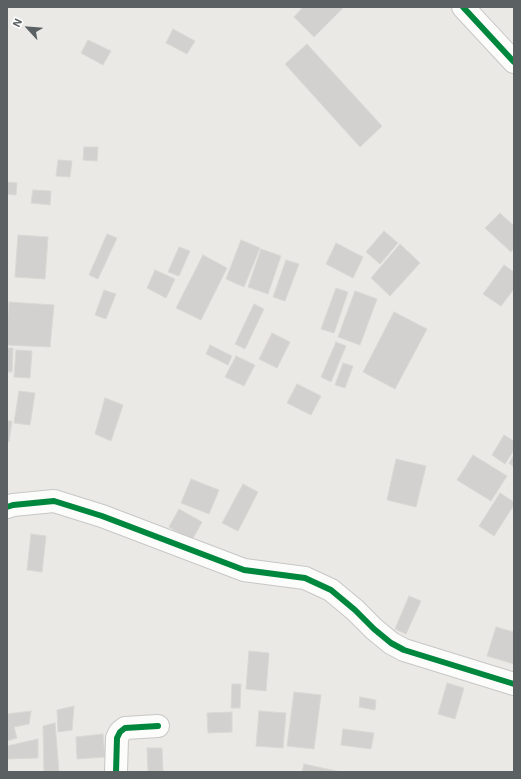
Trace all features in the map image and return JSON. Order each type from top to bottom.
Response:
[{"type":"street","points":[[463,7],[514,62]]},
{"type":"street","points":[[7,507],[13,505],[54,501],[102,516],[244,570],[305,578],[330,590],[355,610],[374,629],[404,650],[514,684]]},
{"type":"street","points":[[116,772],[117,738],[120,732],[125,728],[158,726]]},
{"type":"building","points":[[303,7],[344,7],[314,37],[294,17]]},
{"type":"building","points":[[173,29],[195,41],[187,54],[166,43]]},
{"type":"building","points":[[88,40],[111,51],[103,65],[81,53]]},
{"type":"building","points":[[307,44],[382,126],[360,147],[285,64]]},
{"type":"building","points":[[84,147],[98,147],[97,161],[83,160]]},
{"type":"building","points":[[58,160],[72,161],[70,177],[56,176]]},
{"type":"building","points":[[7,182],[17,183],[16,195],[7,194]]},
{"type":"building","points":[[33,190],[51,191],[50,205],[31,203]]},
{"type":"building","points":[[500,213],[514,226],[514,248],[511,252],[485,228]]},
{"type":"building","points":[[384,231],[398,243],[380,264],[366,252]]},
{"type":"building","points":[[107,234],[117,238],[98,279],[89,275]]},
{"type":"building","points":[[18,235],[48,237],[45,279],[15,277]]},
{"type":"building","points":[[241,240],[260,248],[244,287],[226,279]]},
{"type":"building","points":[[336,243],[363,257],[353,278],[326,264]]},
{"type":"building","points":[[400,244],[420,263],[390,296],[371,278]]},
{"type":"building","points":[[179,247],[190,251],[179,276],[168,272]]},
{"type":"building","points":[[261,249],[281,256],[268,294],[248,287]]},
{"type":"building","points":[[203,255],[227,268],[201,320],[176,308]]},
{"type":"building","points":[[286,260],[299,264],[285,301],[273,297]]},
{"type":"building","points":[[504,265],[514,272],[514,289],[501,306],[483,294]]},
{"type":"building","points":[[155,270],[175,279],[166,298],[147,288]]},
{"type":"building","points":[[336,288],[348,292],[334,333],[321,329]]},
{"type":"building","points":[[104,290],[116,294],[106,319],[95,315]]},
{"type":"building","points":[[355,291],[377,299],[360,345],[338,337]]},
{"type":"building","points":[[9,302],[54,305],[50,347],[7,345]]},
{"type":"building","points":[[254,304],[264,309],[245,349],[235,344]]},
{"type":"building","points":[[394,312],[427,329],[395,389],[363,372]]},
{"type":"building","points":[[272,333],[290,342],[277,368],[259,359]]},
{"type":"building","points":[[336,342],[346,346],[331,382],[321,377]]},
{"type":"building","points":[[210,345],[232,356],[228,365],[206,354]]},
{"type":"building","points":[[7,348],[13,348],[12,372],[7,372]]},
{"type":"building","points":[[16,350],[32,351],[30,378],[14,377]]},
{"type":"building","points":[[236,356],[255,365],[244,386],[225,377]]},
{"type":"building","points":[[343,363],[353,366],[345,388],[335,385]]},
{"type":"building","points":[[297,384],[321,396],[311,415],[287,403]]},
{"type":"building","points":[[19,391],[35,393],[30,425],[14,423]]},
{"type":"building","points":[[105,398],[123,405],[111,441],[95,434]]},
{"type":"building","points":[[7,421],[12,421],[9,442],[7,442]]},
{"type":"building","points":[[504,435],[514,441],[514,450],[505,464],[492,455]]},
{"type":"building","points":[[473,455],[507,476],[491,501],[457,480]]},
{"type":"building","points":[[514,455],[514,467],[509,463]]},
{"type":"building","points":[[396,459],[426,466],[416,507],[387,500]]},
{"type":"building","points":[[191,479],[219,490],[209,514],[181,503]]},
{"type":"building","points":[[243,484],[258,492],[238,531],[222,523]]},
{"type":"building","points":[[500,493],[514,502],[514,505],[494,536],[479,526]]},
{"type":"building","points":[[179,509],[202,522],[192,540],[169,527]]},
{"type":"building","points":[[31,534],[46,536],[42,572],[27,570]]},
{"type":"building","points":[[409,596],[421,601],[406,634],[395,629]]},
{"type":"building","points":[[496,627],[514,632],[514,664],[487,656]]},
{"type":"building","points":[[249,651],[269,653],[266,691],[246,689]]},
{"type":"building","points":[[447,683],[464,688],[455,719],[438,714]]},
{"type":"building","points":[[232,684],[241,684],[240,708],[231,708]]},
{"type":"building","points":[[294,692],[321,695],[314,749],[287,746]]},
{"type":"building","points":[[360,697],[376,700],[375,710],[359,707]]},
{"type":"building","points":[[74,706],[72,730],[58,732],[57,710]]},
{"type":"building","points":[[31,711],[29,724],[14,727],[17,738],[7,741],[7,714]]},
{"type":"building","points":[[259,711],[286,713],[283,748],[256,746]]},
{"type":"building","points":[[232,712],[232,732],[208,733],[207,713]]},
{"type":"building","points":[[55,723],[59,772],[44,772],[43,726]]},
{"type":"building","points":[[343,729],[374,733],[371,749],[341,745]]},
{"type":"building","points":[[103,734],[105,757],[77,759],[76,737]]},
{"type":"building","points":[[38,739],[38,758],[7,759],[7,746]]},
{"type":"building","points":[[147,748],[162,748],[163,772],[148,772]]},
{"type":"building","points":[[304,764],[341,772],[302,772]]},
{"type":"cycle path","points":[[463,7],[514,62]]},
{"type":"cycle path","points":[[7,507],[13,505],[54,501],[102,516],[244,570],[305,578],[331,590],[391,643],[404,650],[514,684]]},
{"type":"cycle path","points":[[116,772],[117,738],[120,732],[125,728],[158,726]]}]
